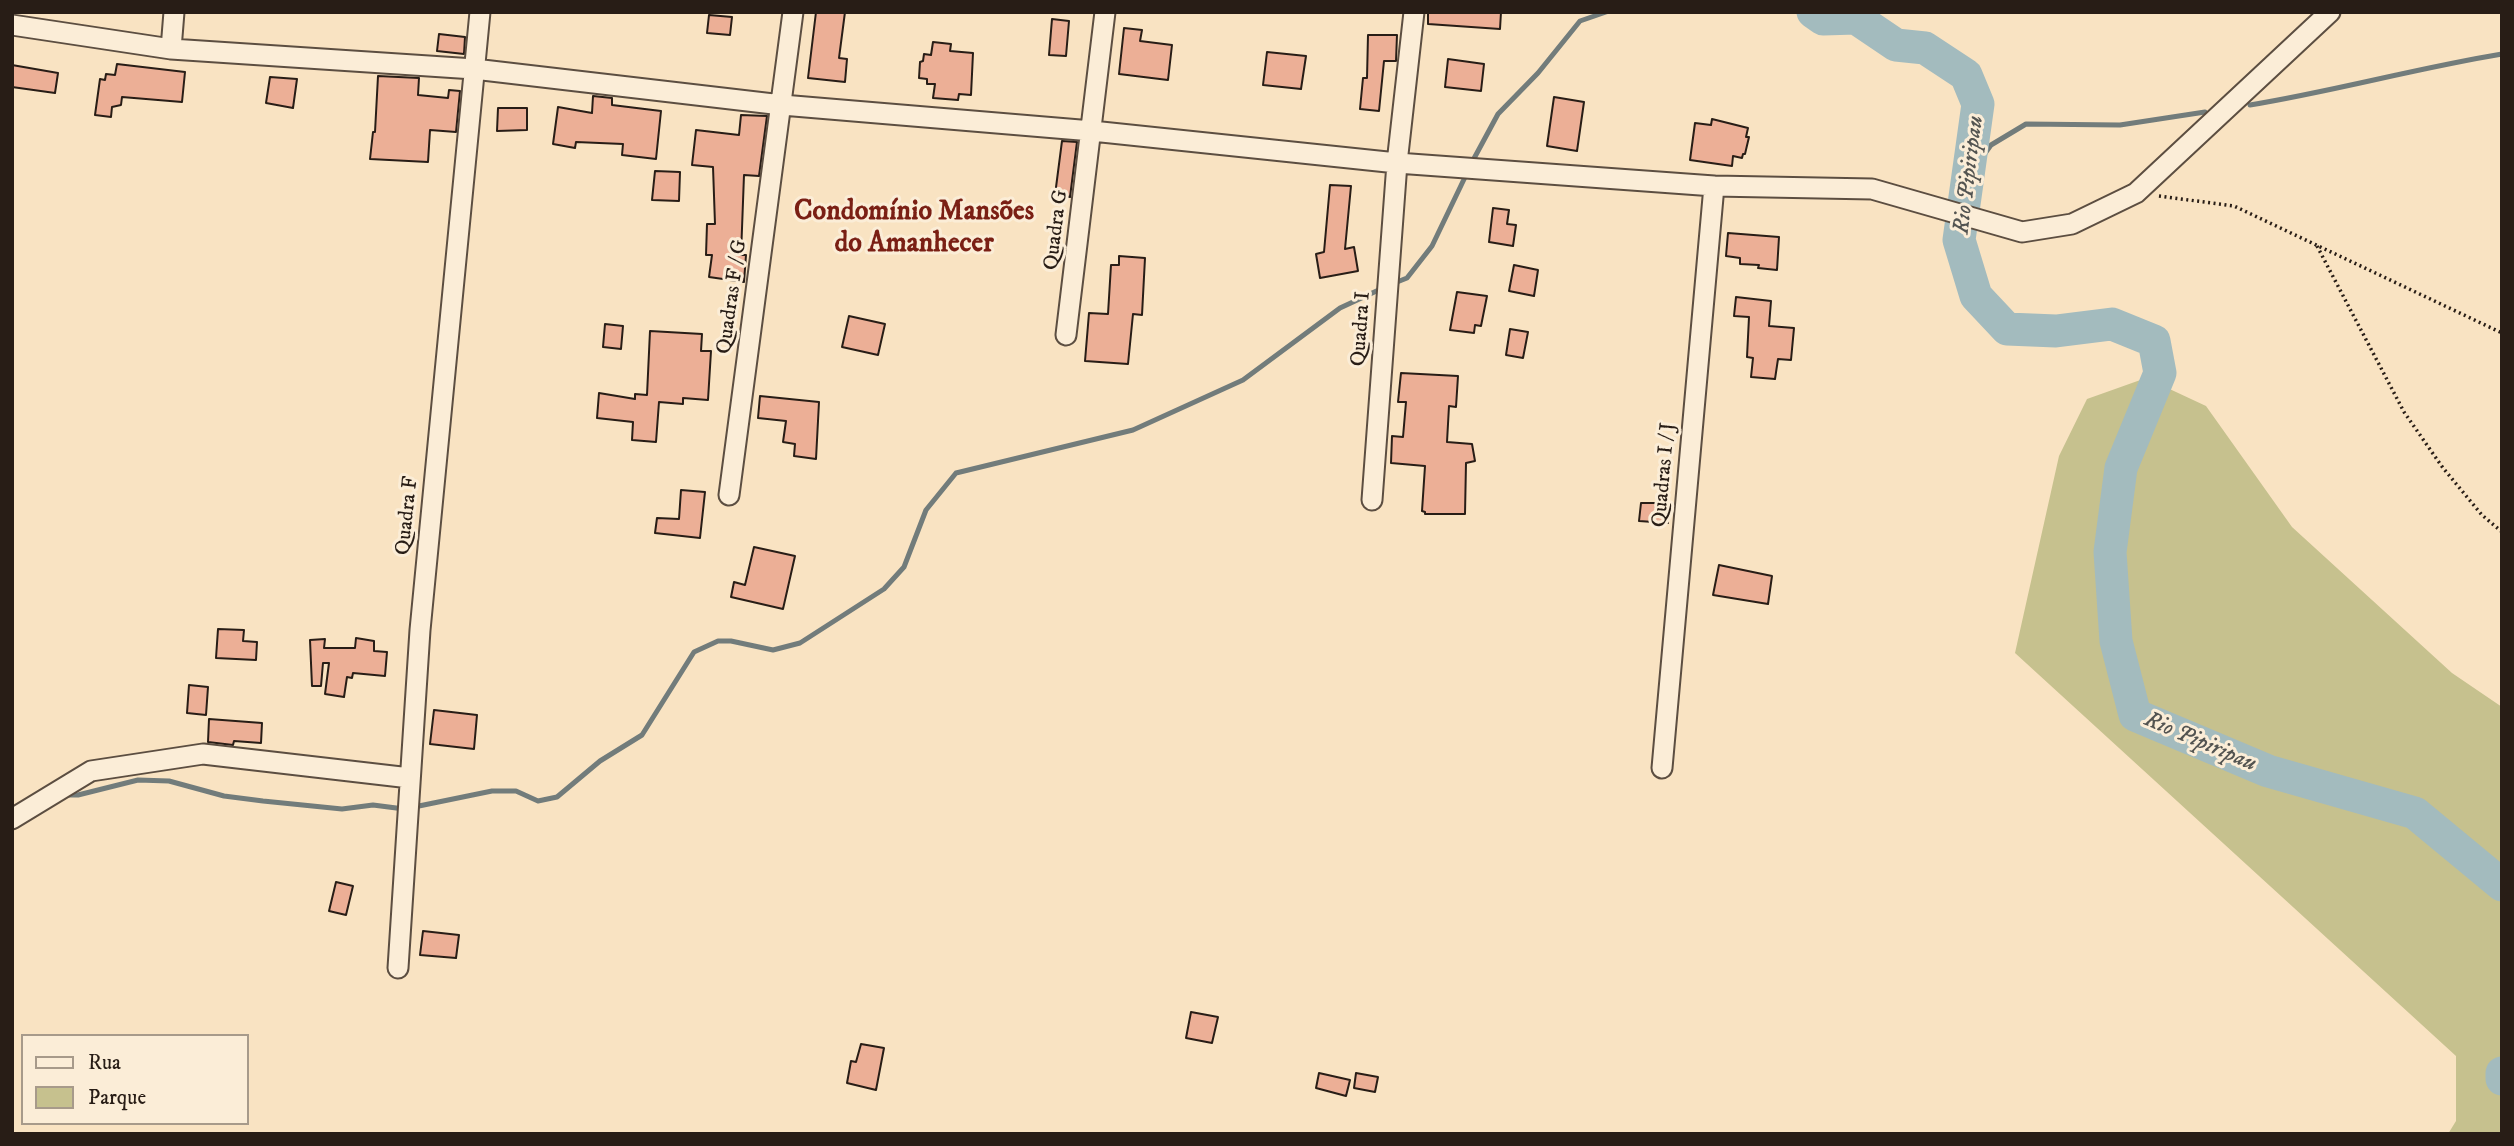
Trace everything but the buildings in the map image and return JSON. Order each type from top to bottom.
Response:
[{"type":"street","points":[[171,49],[174,12]]},
{"type":"street","name":"Quadra F","points":[[398,968],[421,616],[480,12]]},
{"type":"street","name":"Quadras F / G","points":[[729,495],[793,12]]},
{"type":"street","name":"Quadra G","points":[[1066,335],[1105,12]]},
{"type":"street","name":"Quadra I","points":[[1372,499],[1397,163],[1414,12]]},
{"type":"street","points":[[12,25],[171,49],[474,69],[782,105],[1092,131],[1397,163],[1714,186],[1872,189],[2022,232],[2072,224],[2136,193],[2330,12]]},
{"type":"street","name":"Quadras I / J","points":[[1662,768],[1714,186]]},
{"type":"street","points":[[12,818],[92,771],[203,754],[410,778]]},
{"type":"path","points":[[2136,193],[2234,206],[2502,333]]},
{"type":"path","points":[[2316,244],[2404,412],[2443,468],[2482,515],[2502,532]]},
{"type":"green space","points":[[2146,378],[2206,406],[2292,527],[2452,673],[2502,707],[2502,1134],[2448,1134],[2456,1121],[2456,1056],[2015,653],[2059,456],[2087,399]]},
{"type":"waterway","points":[[1471,164],[1498,114],[1538,73],[1580,21],[1606,12]]},
{"type":"waterway","name":"Rio Pipiripau","points":[[1813,12],[1823,19],[1856,18],[1896,45],[1925,48],[1966,75],[1978,104],[1959,240],[1976,296],[2007,329],[2056,331],[2112,324],[2154,341],[2160,373],[2121,468],[2110,552],[2116,641],[2135,715],[2268,771],[2415,813],[2502,885]]},
{"type":"waterway","points":[[2250,105],[2502,54]]},
{"type":"waterway","points":[[1968,177],[1991,145],[2026,124],[2120,125],[2205,112]]},
{"type":"waterway","points":[[1392,284],[1407,278],[1432,246],[1467,173]]},
{"type":"waterway","points":[[414,807],[492,791],[516,791],[538,801],[557,797],[600,761],[642,735],[694,652],[718,641],[773,650],[800,643],[884,589],[904,567],[926,510],[956,473],[1133,430],[1243,380],[1340,308],[1383,288]]},
{"type":"waterway","points":[[66,795],[78,795],[138,780],[169,781],[224,796],[263,801],[342,809],[373,805],[404,809]]},
{"type":"waterway","name":"Rio Pipiripau","points":[[2502,1073],[2502,1079]]},
{"type":"district","name":"Condomínio Mansões do Amanhecer","points":[[914,229]]}]
